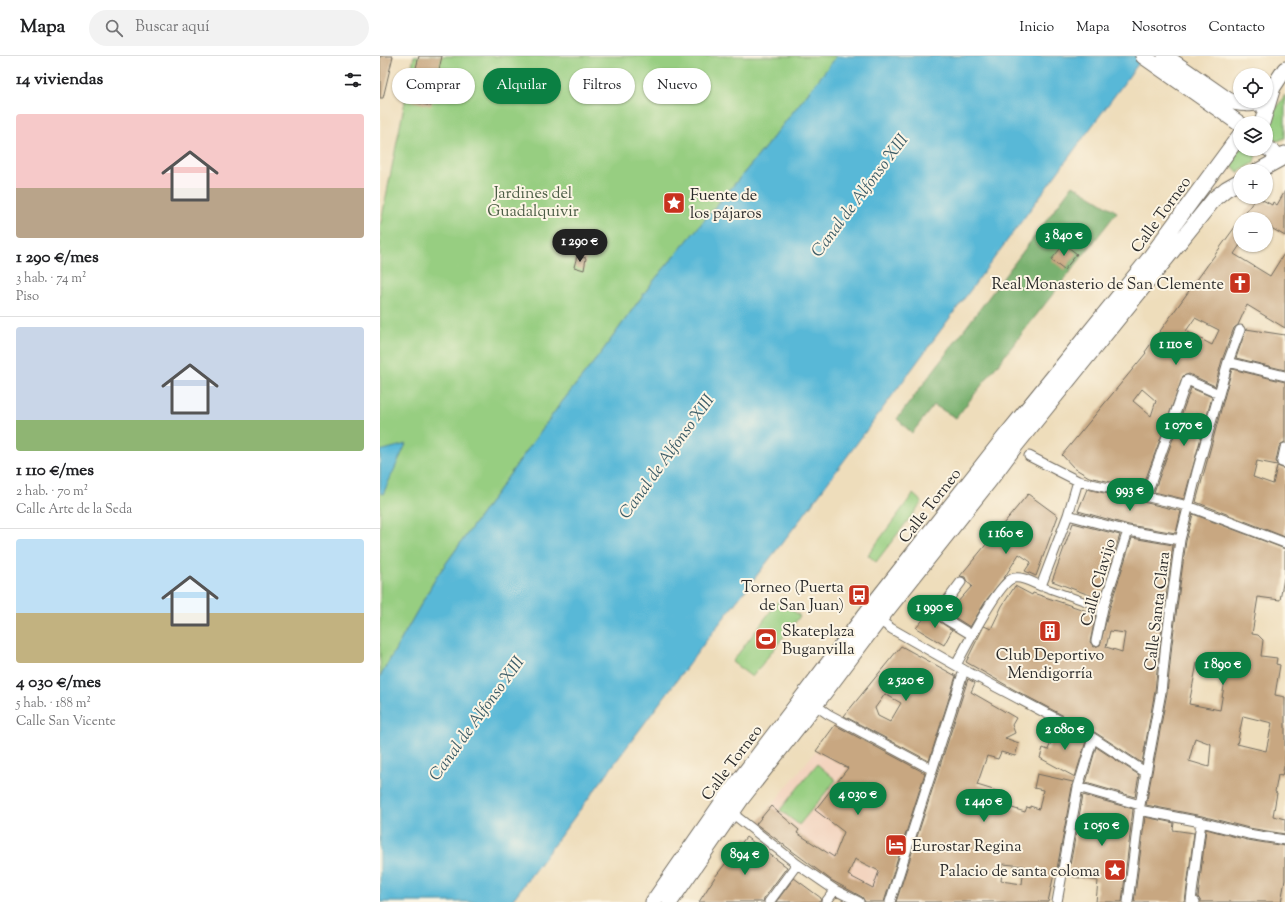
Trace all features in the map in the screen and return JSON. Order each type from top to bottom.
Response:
[{"type":"main road","points":[[1143,56],[1233,102]]},
{"type":"main road","points":[[1165,56],[1233,125]]},
{"type":"main road","points":[[1273,88],[1285,69]]},
{"type":"main road","name":"Calle Torneo","points":[[654,902],[873,616],[1003,439],[1148,260],[1233,137]]},
{"type":"main road","points":[[1273,151],[1284,157]]},
{"type":"main road","points":[[1271,164],[1284,157]]},
{"type":"main road","name":"Calle Torneo","points":[[670,902],[727,808],[815,705],[873,616],[990,480],[1021,439],[1215,198],[1233,185]]},
{"type":"street","name":"Calle Santa Clara","points":[[1128,902],[1139,808],[1161,692],[1180,540],[1228,362],[1240,330]]},
{"type":"street","points":[[1228,362],[1285,376]]},
{"type":"street","points":[[1146,496],[1187,380],[1219,394]]},
{"type":"street","points":[[1285,448],[1282,462],[1285,463]]},
{"type":"street","points":[[1029,456],[1078,481],[1188,506],[1285,543]]},
{"type":"street","points":[[1041,586],[1068,515],[1078,481]]},
{"type":"street","points":[[1068,515],[1128,531],[1180,540]]},
{"type":"street","name":"Calle Clavijo","points":[[1096,641],[1103,608],[1128,531]]},
{"type":"street","points":[[890,902],[931,769],[960,667],[972,635],[1007,581],[1014,578],[1024,579],[1103,608]]},
{"type":"street","points":[[961,582],[938,613],[972,635]]},
{"type":"street","points":[[873,616],[892,630],[1093,738],[1145,772]]},
{"type":"street","points":[[815,705],[828,714],[931,769]]},
{"type":"street","points":[[1057,902],[1078,787],[1093,738]]},
{"type":"street","points":[[1078,787],[1139,808],[1248,834],[1285,840]]},
{"type":"street","points":[[727,808],[797,864],[835,890],[859,902]]},
{"type":"street","points":[[1195,902],[1191,901],[1201,822]]},
{"type":"street","points":[[769,902],[797,864]]},
{"type":"street","points":[[826,902],[835,890]]},
{"type":"shaded area","points":[[816,751],[848,768],[880,790],[843,852],[878,871],[892,876],[872,902],[837,884],[756,824]]},
{"type":"green space","name":"Jardines del Guadalquivir","points":[[414,56],[837,56],[763,150],[651,284],[601,353],[558,407],[437,576],[380,677],[380,227],[404,104],[475,104],[475,68],[412,68]]},
{"type":"green space","points":[[1285,95],[1285,138],[1278,141],[1273,139],[1273,116],[1271,116]]},
{"type":"green space","points":[[1234,156],[1255,156],[1254,163],[1252,164],[1233,164],[1233,166],[1229,162]]},
{"type":"green space","points":[[1073,185],[1117,212],[956,418],[934,405],[912,433],[897,419]]},
{"type":"green space","points":[[913,494],[922,502],[876,562],[868,555]]},
{"type":"green space","name":"Skateplaza Buganvilla","points":[[779,600],[800,616],[752,677],[732,662]]},
{"type":"green space","points":[[817,764],[836,780],[799,825],[780,810]]},
{"type":"water","name":"Canal de Alfonso XIII","points":[[837,56],[1144,56],[803,516],[712,633],[511,902],[380,902],[380,677],[437,576],[558,407],[601,353],[651,284],[763,150]]},
{"type":"water","points":[[406,444],[383,494],[380,493],[380,451]]},
{"type":"building","points":[[380,56],[393,56],[383,98],[380,98]]},
{"type":"building","points":[[419,56],[442,56],[439,68],[416,68]]},
{"type":"building","points":[[1285,191],[1285,236],[1273,229],[1273,212],[1245,212],[1252,204],[1272,205],[1273,202],[1277,205]]},
{"type":"building","points":[[1233,230],[1233,252],[1235,252],[1234,254],[1270,276],[1285,252],[1285,328],[1247,305],[1238,325],[1234,328],[1222,360],[1215,386],[1189,374],[1183,376],[1142,489],[1089,477],[1074,468],[1062,455],[1146,353],[1145,352]],"holes":[[[1195,318],[1219,330],[1212,345],[1186,331]],[[1142,389],[1156,401],[1151,416],[1133,401]]]},
{"type":"building","points":[[1064,244],[1077,254],[1064,270],[1051,260]]},
{"type":"building","points":[[577,256],[586,258],[584,270],[574,267]]},
{"type":"building","points":[[1246,329],[1285,335],[1285,370],[1236,358]]},
{"type":"building","points":[[1232,369],[1285,382],[1285,442],[1279,447],[1276,461],[1277,465],[1257,461],[1253,477],[1273,484],[1277,466],[1285,469],[1285,537],[1196,502]]},
{"type":"building","points":[[1191,388],[1212,397],[1184,499],[1154,492]]},
{"type":"building","points":[[1087,489],[1181,511],[1176,533],[1129,525],[1078,511]]},
{"type":"building","points":[[1028,494],[1058,516],[1036,576],[1025,571],[1031,562],[1019,554],[1004,578],[987,599],[970,627],[948,613],[972,586],[967,582],[965,577],[960,576]]},
{"type":"building","points":[[1193,514],[1285,549],[1285,578],[1280,600],[1258,597],[1252,634],[1258,635],[1263,640],[1261,656],[1277,658],[1276,664],[1280,665],[1275,695],[1285,697],[1285,762],[1282,776],[1278,775],[1273,816],[1285,819],[1285,834],[1249,828],[1202,816],[1146,805],[1167,693],[1186,541]],"holes":[[[1197,663],[1227,668],[1220,710],[1189,704]],[[1243,716],[1272,723],[1266,751],[1237,744]],[[1195,738],[1211,744],[1209,767],[1189,761]]]},
{"type":"building","points":[[1073,523],[1120,535],[1100,599],[1052,581]]},
{"type":"building","points":[[1132,538],[1173,545],[1155,691],[1142,763],[1096,733],[966,662],[984,626],[991,629],[1002,606],[1015,586],[1032,595],[1033,593],[1096,614],[1090,642],[1094,647],[1100,645],[1109,610]],"holes":[[[1110,631],[1125,633],[1122,652],[1106,647]]]},
{"type":"building","points":[[928,614],[952,630],[944,645],[916,628]]},
{"type":"building","points":[[901,646],[956,676],[929,761],[844,716]],"holes":[[[885,694],[901,703],[890,722],[878,716],[875,708]]]},
{"type":"building","points":[[968,679],[975,683],[971,692],[1016,718],[1012,725],[1015,733],[1005,738],[1019,743],[1015,756],[1001,752],[998,759],[987,756],[977,785],[1000,792],[996,803],[1025,812],[1027,807],[1030,808],[1030,806],[1039,809],[1043,790],[1034,788],[1037,774],[1073,782],[1056,874],[1054,874],[1048,902],[896,902]],"holes":[[[1003,864],[1024,866],[1022,884],[1001,881]]]},
{"type":"building","points":[[835,725],[925,773],[884,902],[865,902],[862,897],[831,880],[756,824],[771,806],[799,830],[797,833],[834,857],[844,832],[815,810],[848,768],[816,751]],"holes":[[[855,859],[879,871],[873,888],[848,875]]]},
{"type":"building","points":[[1057,726],[1086,741],[1075,777],[1040,758],[1043,748],[1048,750]]},
{"type":"building","points":[[1096,747],[1139,775],[1135,797],[1086,783]]},
{"type":"building","name":"Palacio de santa coloma","points":[[1083,795],[1133,809],[1122,902],[1096,902],[1098,881],[1068,876]]},
{"type":"building","points":[[1145,817],[1174,823],[1173,830],[1194,833],[1185,902],[1134,902]]},
{"type":"building","points":[[1206,829],[1247,840],[1285,846],[1285,880],[1281,902],[1201,902],[1198,897]]},
{"type":"building","points":[[746,837],[787,867],[764,898],[763,902],[699,902],[715,877]]},
{"type":"building","points":[[794,878],[821,898],[820,902],[776,902]]},
{"type":"place","name":"Fuente de los pájaros","points":[[674,203]]},
{"type":"place","name":"Real Monasterio de San Clemente","points":[[1240,283]]},
{"type":"place","name":"Torneo (Puerta de San Juan)","points":[[859,595]]},
{"type":"place","name":"Club Deportivo Mendigorría","points":[[1050,631]]},
{"type":"place","name":"Skateplaza Buganvilla","points":[[766,639]]},
{"type":"place","name":"Eurostar Regina","points":[[896,845]]},
{"type":"place","name":"Palacio de santa coloma","points":[[1115,870]]}]
